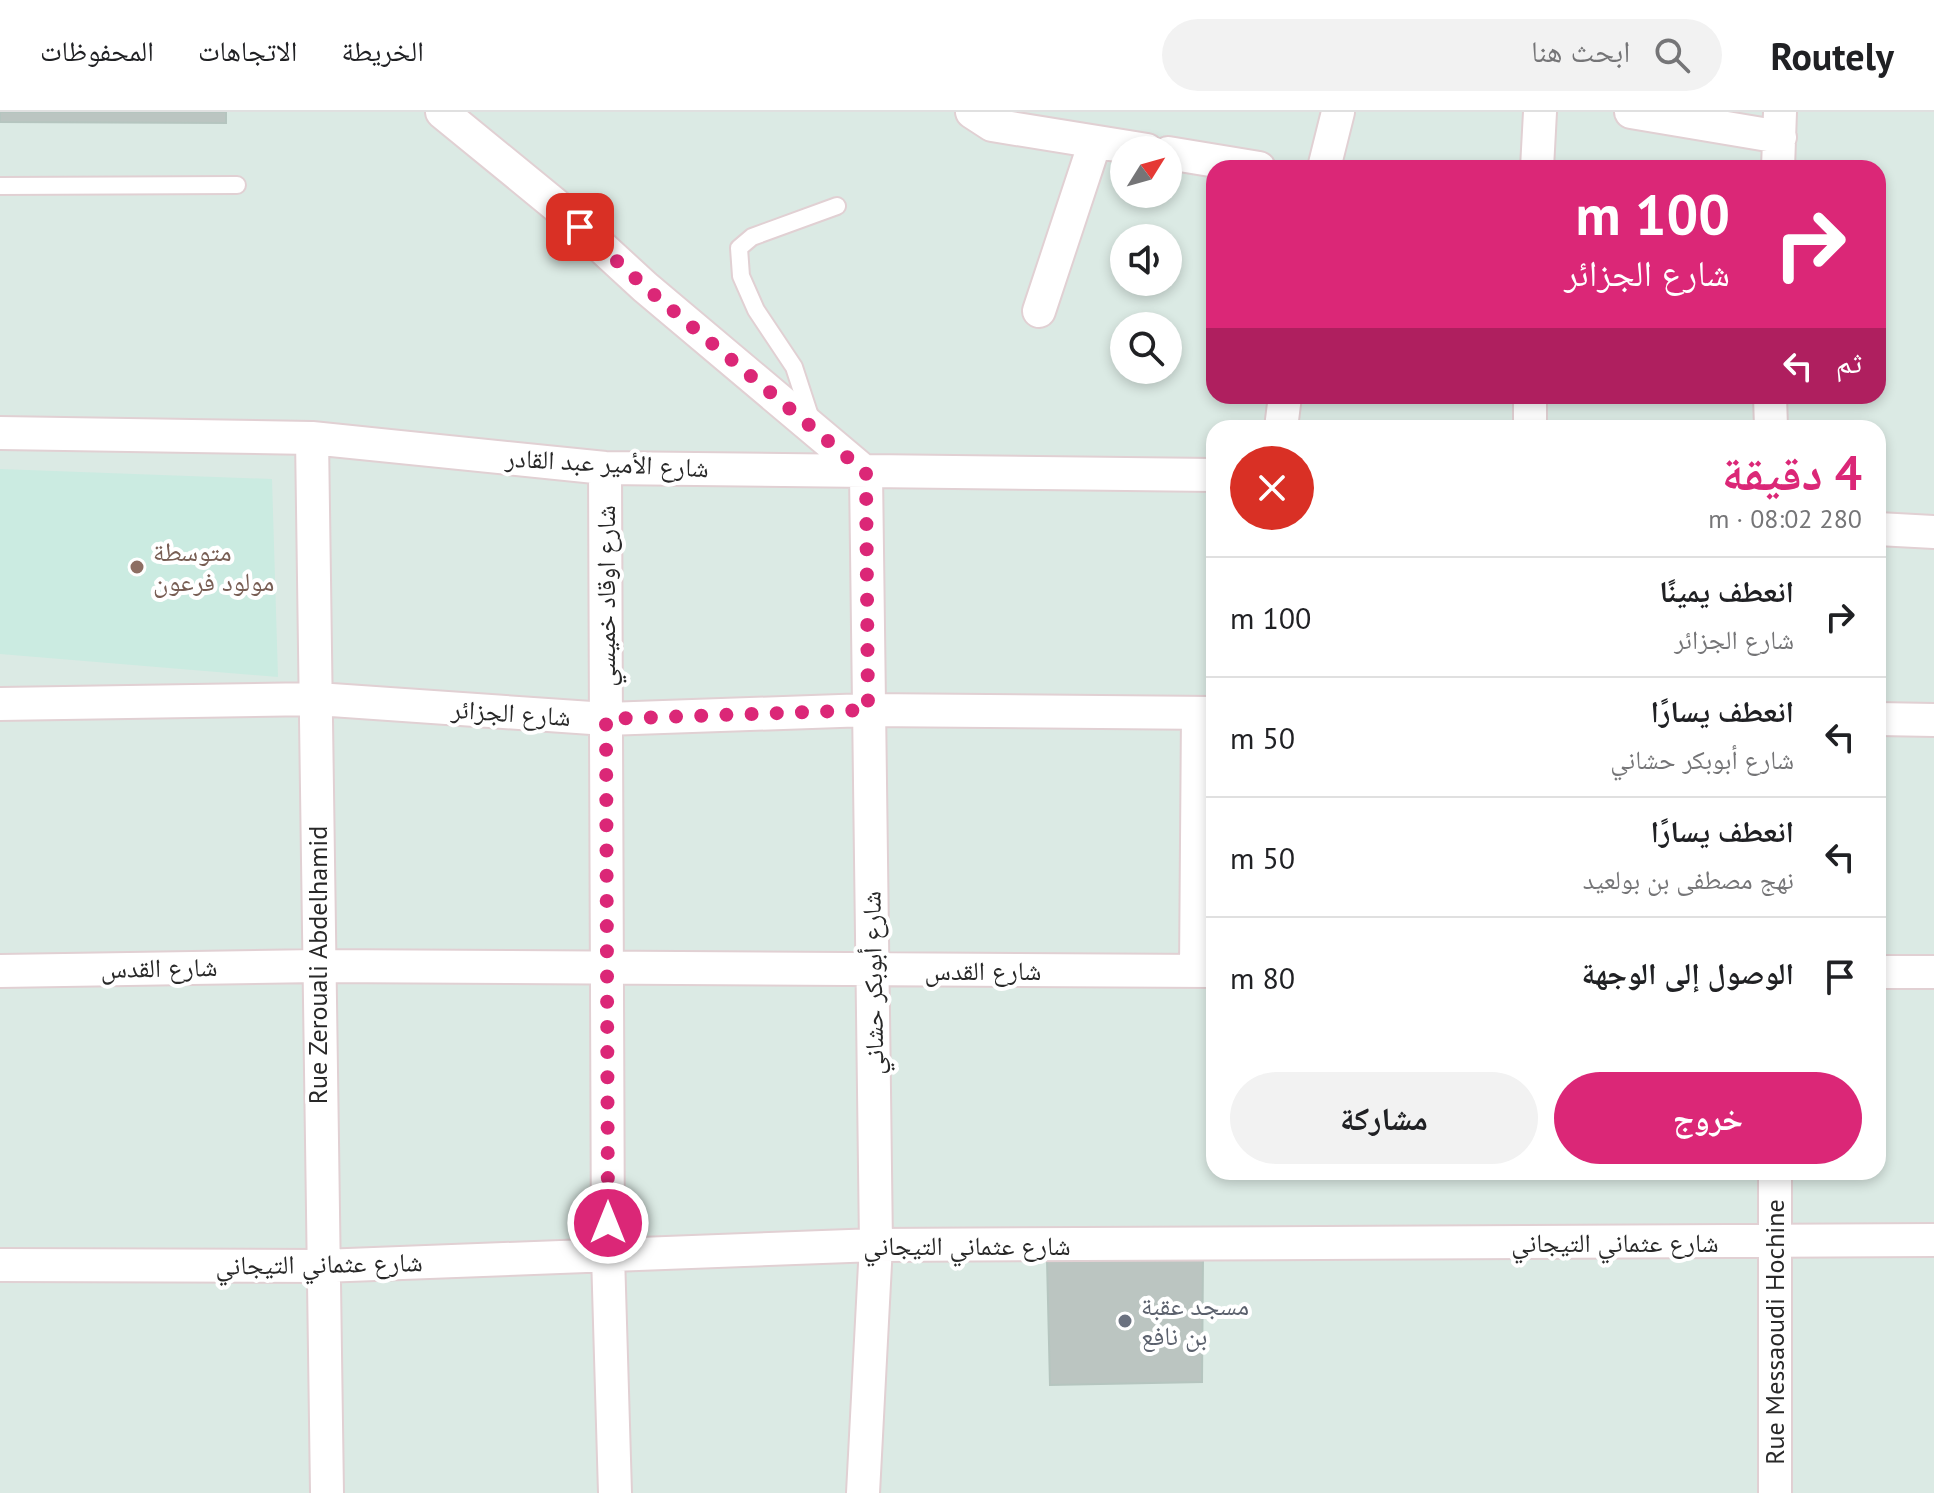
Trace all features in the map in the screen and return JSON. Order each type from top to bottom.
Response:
[{"type":"street","points":[[442,112],[558,207],[645,287],[866,473]]},
{"type":"street","points":[[972,112],[992,125],[1110,144]]},
{"type":"street","points":[[1326,160],[1338,112]]},
{"type":"street","points":[[1537,160],[1540,112]]},
{"type":"street","points":[[1631,112],[1779,139]]},
{"type":"street","points":[[1039,311],[1095,142]]},
{"type":"street","points":[[1182,155],[1210,160]]},
{"type":"street","name":"شارع الأمير عبد القادر","points":[[0,433],[312,438],[605,468],[1206,475]]},
{"type":"street","name":"Rue Zerouali Abdelhamid","points":[[312,438],[327,1493]]},
{"type":"street","name":"شارع اوقاد خميسي","points":[[605,468],[608,1255],[615,1493]]},
{"type":"street","name":"شارع أبوبكر حشاني","points":[[863,1493],[876,1245],[866,473]]},
{"type":"street","points":[[1886,529],[1934,532]]},
{"type":"street","name":"شارع الجزائر","points":[[0,704],[317,699],[606,719],[868,710],[1206,713]]},
{"type":"street","points":[[1205,971],[1206,713]]},
{"type":"street","points":[[1886,719],[1934,720]]},
{"type":"street","name":"شارع القدس","points":[[0,971],[318,966],[1205,971]]},
{"type":"street","points":[[1886,972],[1934,972]]},
{"type":"street","name":"Rue Messaoudi Hochine","points":[[1775,1180],[1775,1493]]},
{"type":"street","name":"شارع عثماني التيجاني","points":[[0,1265],[322,1266],[876,1245],[1934,1240]]},
{"type":"lane","points":[[0,186],[237,185]]},
{"type":"lane","points":[[814,428],[794,367],[756,310],[741,276],[739,248],[752,237],[837,206]]},
{"type":"shaded area","name":"متوسطة مولود فرعون","points":[[0,469],[272,479],[278,677],[0,654]]},
{"type":"building","points":[[0,112],[226,112],[226,123],[0,122]]},
{"type":"building","name":"مسجد عقبة بن نافع","points":[[1203,1257],[1202,1382],[1050,1385],[1047,1260]]},
{"type":"place","name":"متوسطة مولود فرعون","points":[[137,567]]},
{"type":"place","name":"مسجد عقبة بن نافع","points":[[1125,1321]]},
{"type":"route","points":[[580,227],[645,287],[866,473],[868,710],[606,719],[608,1223]]}]
